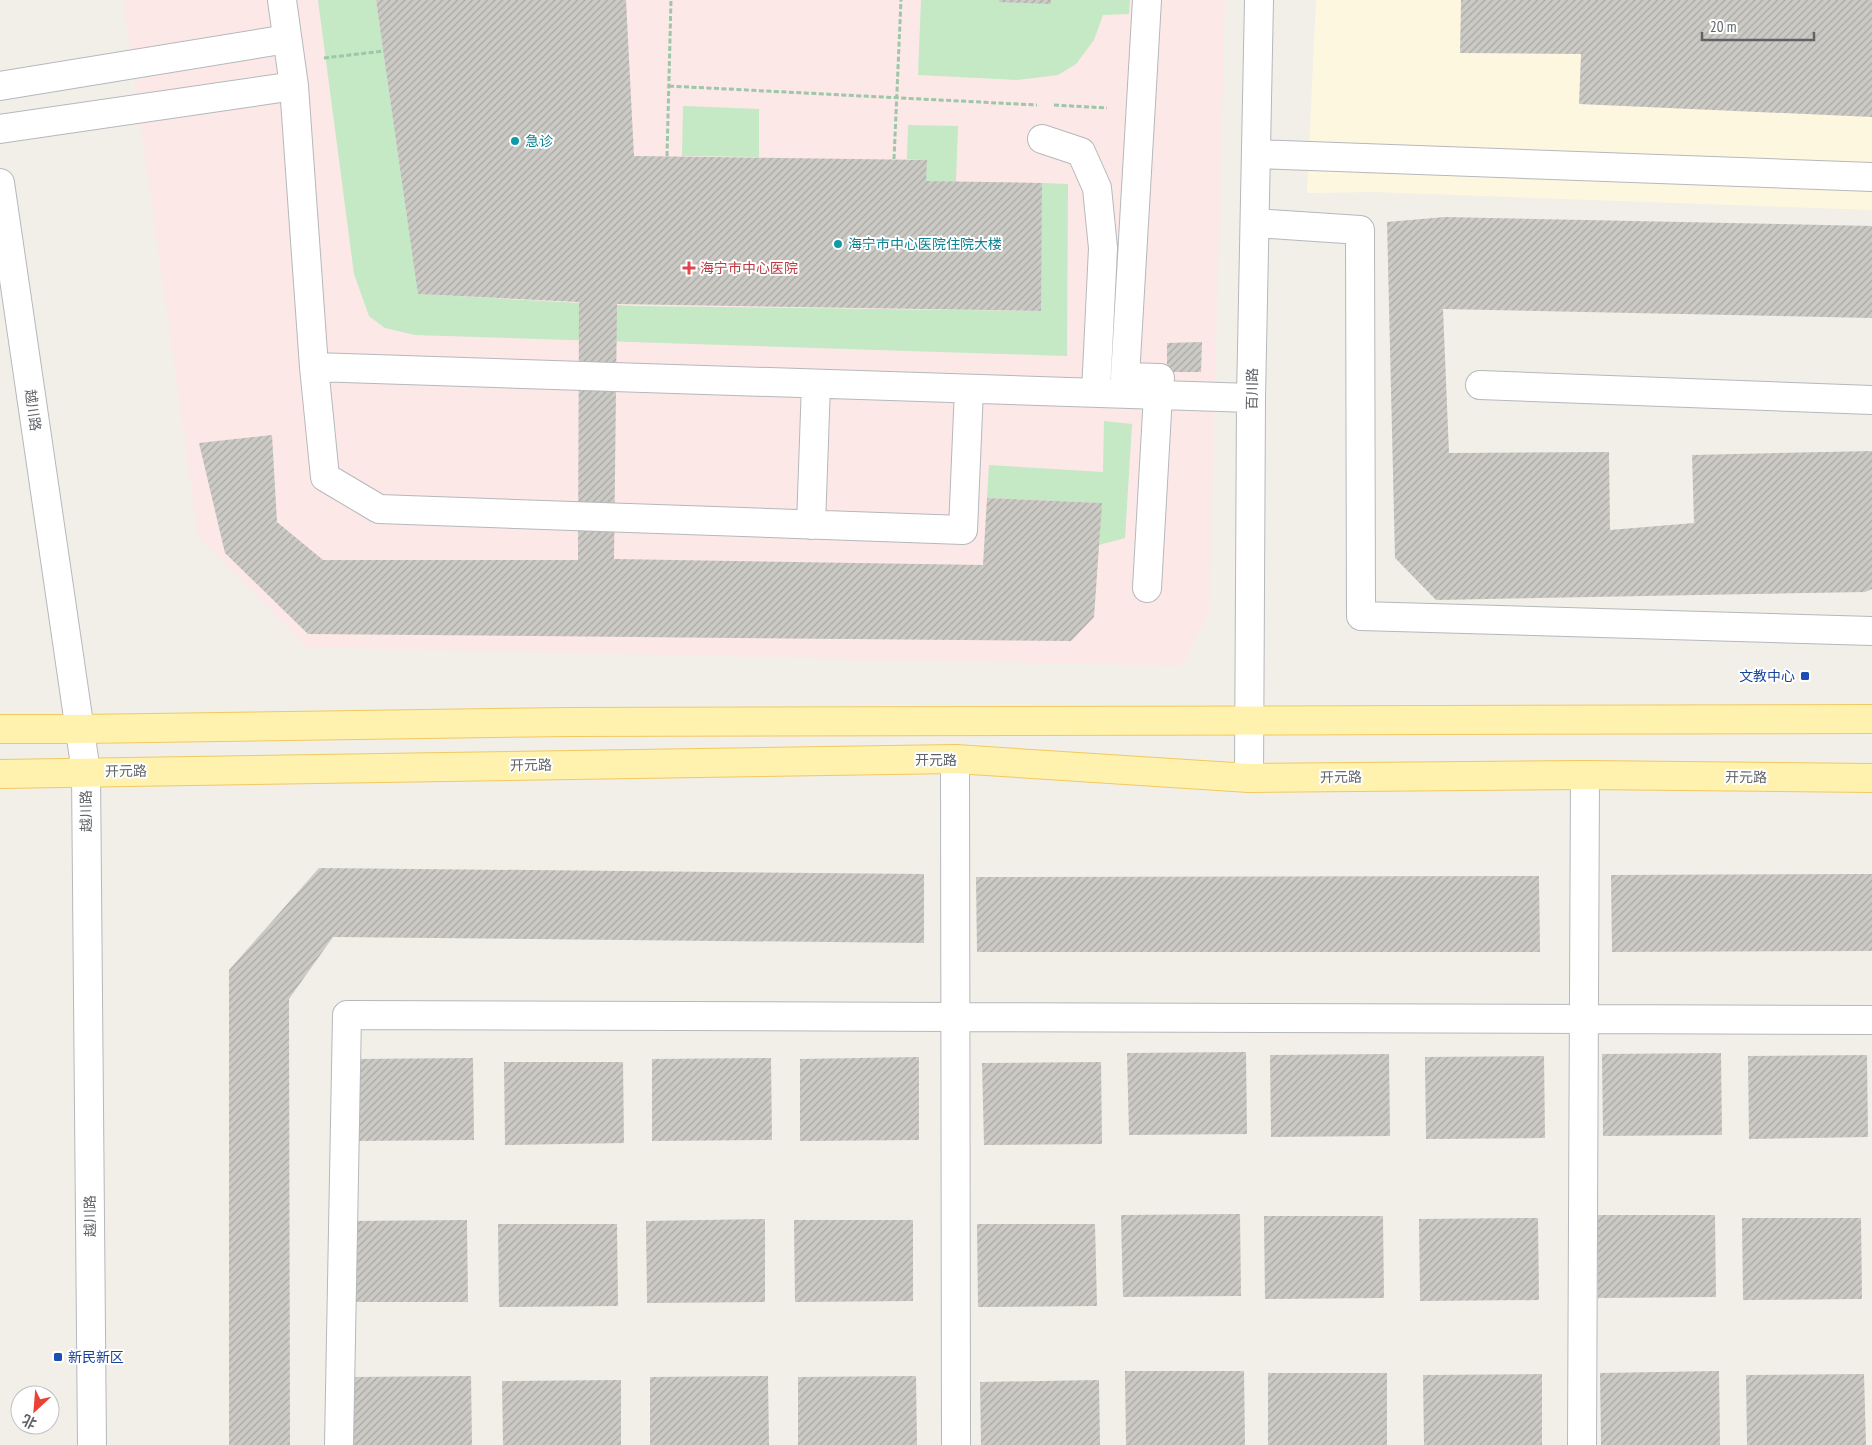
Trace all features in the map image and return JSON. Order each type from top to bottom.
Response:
[{"type":"main road","points":[[0,729],[569,722],[1872,719]]},
{"type":"main road","name":"开元路","points":[[0,774],[955,759],[1249,778],[1585,775],[1872,778]]},
{"type":"street","points":[[282,0],[291,62],[314,368],[325,477],[379,509],[963,530],[968,389]]},
{"type":"street","points":[[1147,0],[1125,377],[1252,389]]},
{"type":"street","name":"百川路","points":[[1249,778],[1254,223],[1259,0]]},
{"type":"street","points":[[0,86],[291,62]]},
{"type":"street","points":[[0,129],[291,62]]},
{"type":"street","points":[[1042,140],[1081,152],[1097,188],[1103,248],[1096,393]]},
{"type":"street","points":[[1256,154],[1872,177]]},
{"type":"street","name":"越川路","points":[[0,184],[86,772],[92,1445]]},
{"type":"street","points":[[1254,223],[1360,230],[1361,616],[1872,631]]},
{"type":"street","points":[[314,368],[1158,395],[1252,389]]},
{"type":"street","points":[[811,525],[816,384]]},
{"type":"street","points":[[1480,385],[1872,400]]},
{"type":"street","points":[[1146,588],[1158,395]]},
{"type":"street","points":[[955,759],[956,1445]]},
{"type":"street","points":[[1582,1445],[1585,775]]},
{"type":"street","points":[[339,1445],[347,1015],[1872,1020]]},
{"type":"path","points":[[667,156],[671,0]]},
{"type":"path","points":[[894,159],[901,0]]},
{"type":"path","points":[[291,62],[384,51]]},
{"type":"path","points":[[669,86],[1043,105]]},
{"type":"path","points":[[1052,105],[1140,110]]},
{"type":"shaded area","name":"海宁市中心医院","points":[[123,0],[1225,0],[1209,612],[1182,666],[306,647],[198,535]]},
{"type":"shaded area","points":[[1316,0],[1872,0],[1872,210],[1374,192],[1307,193]]},
{"type":"green space","points":[[318,0],[376,0],[419,294],[634,306],[1040,311],[1042,183],[1068,184],[1067,356],[415,335],[385,328],[369,316],[354,274]]},
{"type":"green space","points":[[921,0],[1130,0],[1129,14],[1103,15],[1094,40],[1076,64],[1058,75],[1017,80],[918,75]]},
{"type":"green space","points":[[683,106],[759,109],[759,157],[682,156]]},
{"type":"green space","points":[[908,125],[958,126],[956,182],[926,181],[926,160],[907,159]]},
{"type":"green space","points":[[1104,421],[1132,424],[1125,538],[1099,545],[1101,503],[987,498],[989,465],[1103,472]]},
{"type":"building","points":[[376,0],[626,0],[634,156],[927,160],[926,181],[1042,183],[1041,311],[617,304],[614,559],[983,565],[987,498],[1102,503],[1094,617],[1071,641],[308,634],[225,553],[199,443],[272,435],[277,522],[323,560],[578,560],[579,302],[418,294]]},
{"type":"building","points":[[999,0],[1051,0],[1051,4],[999,2]]},
{"type":"building","points":[[1461,0],[1872,0],[1872,117],[1579,104],[1581,54],[1460,53]]},
{"type":"building","points":[[1445,217],[1872,226],[1872,318],[1443,309],[1449,453],[1609,452],[1610,530],[1694,523],[1692,455],[1872,451],[1872,589],[1865,592],[1436,600],[1395,558],[1387,222]]},
{"type":"building","points":[[1202,342],[1201,372],[1167,372],[1167,343]]},
{"type":"building","points":[[319,868],[924,874],[924,943],[333,937],[289,999],[290,1445],[229,1445],[229,970]]},
{"type":"building","points":[[1872,874],[1872,951],[1612,952],[1611,875]]},
{"type":"building","points":[[1539,876],[1540,952],[977,952],[976,877]]},
{"type":"building","points":[[1246,1052],[1247,1134],[1129,1135],[1127,1053]]},
{"type":"building","points":[[1721,1053],[1722,1135],[1603,1136],[1602,1054]]},
{"type":"building","points":[[1389,1054],[1390,1136],[1271,1137],[1270,1055]]},
{"type":"building","points":[[1867,1055],[1868,1137],[1749,1139],[1748,1056]]},
{"type":"building","points":[[1544,1056],[1545,1138],[1426,1139],[1425,1057]]},
{"type":"building","points":[[919,1057],[919,1140],[800,1141],[800,1059]]},
{"type":"building","points":[[473,1058],[474,1140],[355,1141],[355,1059]]},
{"type":"building","points":[[771,1058],[772,1140],[652,1141],[652,1059]]},
{"type":"building","points":[[504,1062],[623,1062],[624,1143],[505,1145]]},
{"type":"building","points":[[1101,1062],[1102,1144],[984,1145],[982,1063]]},
{"type":"building","points":[[1240,1214],[1241,1296],[1123,1297],[1121,1215]]},
{"type":"building","points":[[1597,1215],[1715,1215],[1716,1297],[1598,1298]]},
{"type":"building","points":[[1264,1216],[1383,1216],[1384,1298],[1265,1299]]},
{"type":"building","points":[[1538,1218],[1539,1300],[1420,1301],[1419,1219]]},
{"type":"building","points":[[1742,1218],[1861,1218],[1862,1299],[1743,1300]]},
{"type":"building","points":[[765,1219],[765,1302],[647,1303],[646,1221]]},
{"type":"building","points":[[467,1220],[468,1302],[349,1302],[349,1221]]},
{"type":"building","points":[[794,1220],[913,1220],[913,1301],[795,1302]]},
{"type":"building","points":[[498,1224],[617,1224],[618,1306],[499,1307]]},
{"type":"building","points":[[977,1224],[1095,1224],[1097,1306],[978,1307]]},
{"type":"building","points":[[1125,1371],[1244,1371],[1245,1445],[1126,1445]]},
{"type":"building","points":[[1719,1371],[1720,1445],[1601,1445],[1600,1373]]},
{"type":"building","points":[[1268,1373],[1387,1373],[1387,1445],[1268,1445]]},
{"type":"building","points":[[1542,1374],[1542,1445],[1424,1445],[1423,1375]]},
{"type":"building","points":[[1864,1374],[1866,1445],[1747,1445],[1746,1375]]},
{"type":"building","points":[[471,1376],[472,1445],[353,1445],[352,1377]]},
{"type":"building","points":[[768,1376],[769,1445],[650,1445],[650,1377]]},
{"type":"building","points":[[916,1376],[917,1445],[798,1445],[798,1377]]},
{"type":"building","points":[[621,1380],[621,1445],[503,1445],[502,1381]]},
{"type":"building","points":[[1099,1380],[1100,1445],[981,1445],[980,1382]]},
{"type":"place","name":"急诊","points":[[515,141]]},
{"type":"place","name":"海宁市中心医院住院大楼","points":[[838,244]]},
{"type":"place","name":"海宁市中心医院","points":[[689,268]]},
{"type":"place","name":"文教中心","points":[[1805,676]]},
{"type":"place","name":"新民新区","points":[[58,1357]]}]
